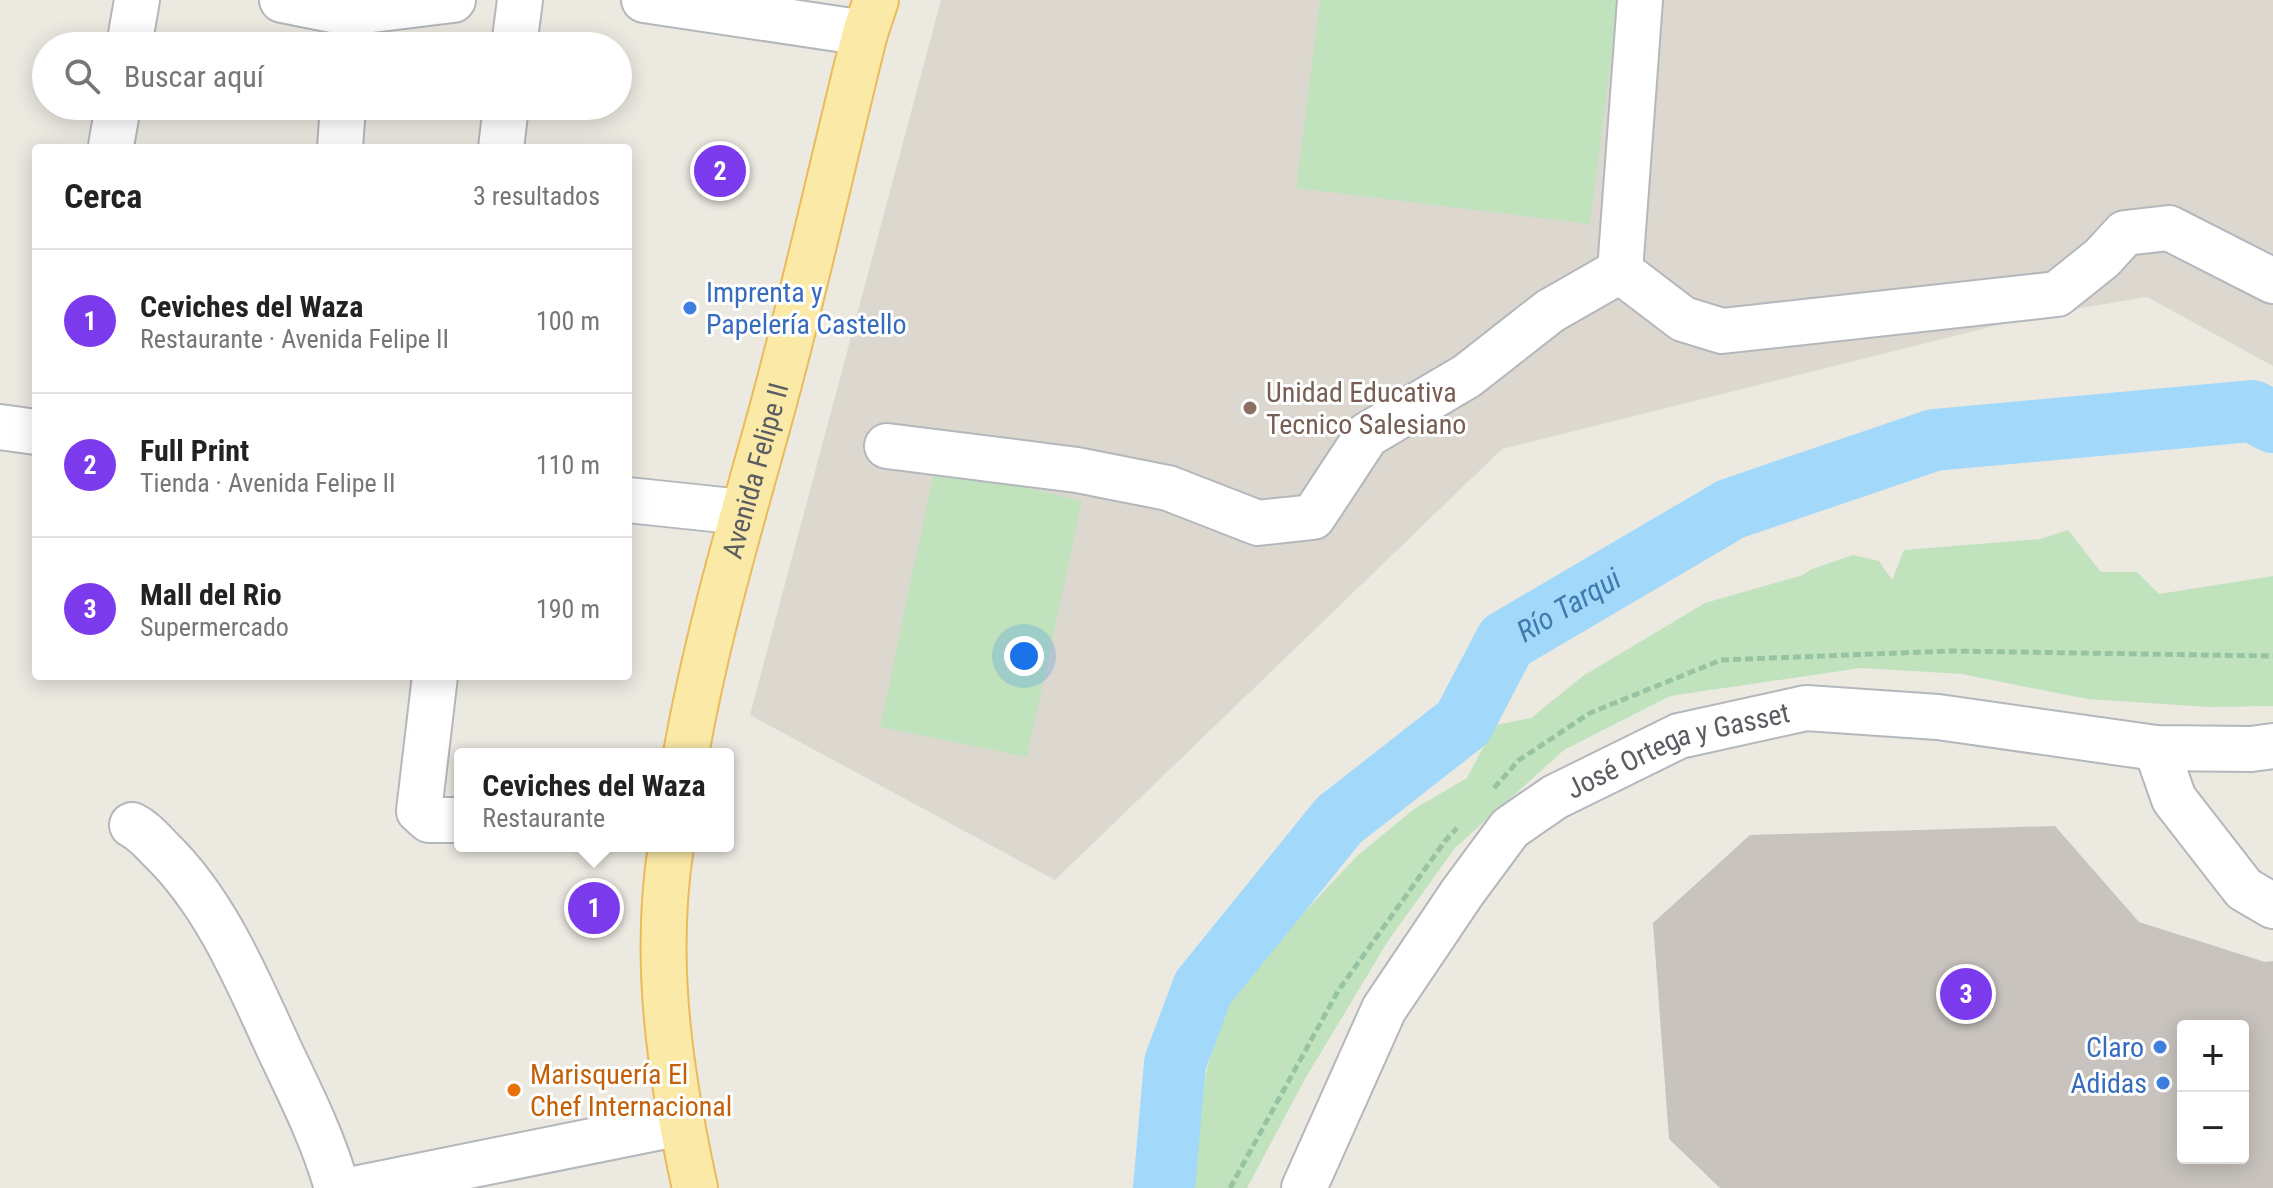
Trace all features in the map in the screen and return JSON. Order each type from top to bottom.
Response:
[{"type":"main road","name":"Avenida Felipe II","points":[[687,748],[742,512],[770,415],[870,16]]},
{"type":"main road","points":[[670,852],[663,932],[664,1003],[672,1076],[695,1188]]},
{"type":"street","points":[[131,32],[137,0]]},
{"type":"street","points":[[282,0],[347,20],[453,0]]},
{"type":"street","points":[[516,32],[520,0]]},
{"type":"street","points":[[644,0],[870,16]]},
{"type":"street","points":[[1620,271],[1640,0]]},
{"type":"street","points":[[340,144],[342,120]]},
{"type":"street","points":[[501,144],[504,120]]},
{"type":"street","points":[[1620,271],[1683,319],[1722,331],[2057,294],[2102,258],[2125,233],[2169,228],[2273,281]]},
{"type":"street","points":[[887,446],[1077,470],[1168,488],[1258,523],[1313,517],[1367,435],[1467,376],[1550,311],[1620,271]]},
{"type":"street","points":[[0,427],[32,431]]},
{"type":"street","points":[[632,500],[742,512]]},
{"type":"street","points":[[435,680],[419,811],[429,820],[454,820]]},
{"type":"street","name":"José Ortega y Gasset","points":[[1304,1188],[1384,1009],[1510,828],[1555,797],[1679,736],[1806,708],[1938,717],[2156,748],[2251,749],[2273,746]]},
{"type":"street","points":[[2156,748],[2174,799],[2244,889],[2273,906]]},
{"type":"street","points":[[132,825],[141,829],[174,862],[210,911],[245,975],[322,1141],[337,1188]]},
{"type":"street","points":[[359,1188],[681,1123]]},
{"type":"path","points":[[1487,795],[1519,760],[1590,713],[1721,660],[1950,651],[2273,656]]},
{"type":"path","points":[[1230,1188],[1338,991],[1445,841],[1466,818]]},
{"type":"shaded area","name":"Unidad Educativa Tecnico Salesiano","points":[[941,0],[2273,0],[2273,366],[2147,297],[2034,316],[1502,449],[1055,880],[750,715]]},
{"type":"green space","points":[[1320,0],[1618,0],[1590,224],[1296,188]]},
{"type":"green space","points":[[935,466],[1082,501],[1027,757],[880,727]]},
{"type":"green space","points":[[2068,530],[2101,572],[2137,572],[2159,594],[2273,576],[2273,706],[2209,707],[2087,699],[1962,674],[1861,668],[1670,696],[1564,750],[1455,848],[1388,941],[1305,1079],[1247,1188],[1184,1188],[1196,1110],[1224,1006],[1266,953],[1357,856],[1414,809],[1467,778],[1495,725],[1531,718],[1583,676],[1705,603],[1803,575],[1853,555],[1879,561],[1892,580],[1904,550],[2040,539]]},
{"type":"building","points":[[2055,826],[2139,922],[2265,962],[2273,961],[2273,1188],[1720,1188],[1669,1139],[1653,923],[1750,835]]},
{"type":"waterway","name":"Río Tarqui","points":[[1164,1188],[1175,1063],[1203,988],[1339,820],[1463,723],[1506,641],[1731,509],[1934,440],[2252,411],[2273,422]]},
{"type":"place","name":"Full Print","points":[[720,171]]},
{"type":"place","name":"Imprenta y Papelería Castello","points":[[690,308]]},
{"type":"place","name":"Unidad Educativa Tecnico Salesiano","points":[[1250,408]]},
{"type":"place","name":"Ceviches del Waza","points":[[594,908]]},
{"type":"place","name":"Mall del Rio","points":[[1966,994]]},
{"type":"place","name":"Claro","points":[[2160,1047]]},
{"type":"place","name":"Adidas","points":[[2163,1083]]},
{"type":"place","name":"Marisquería El Chef Internacional","points":[[514,1090]]}]
